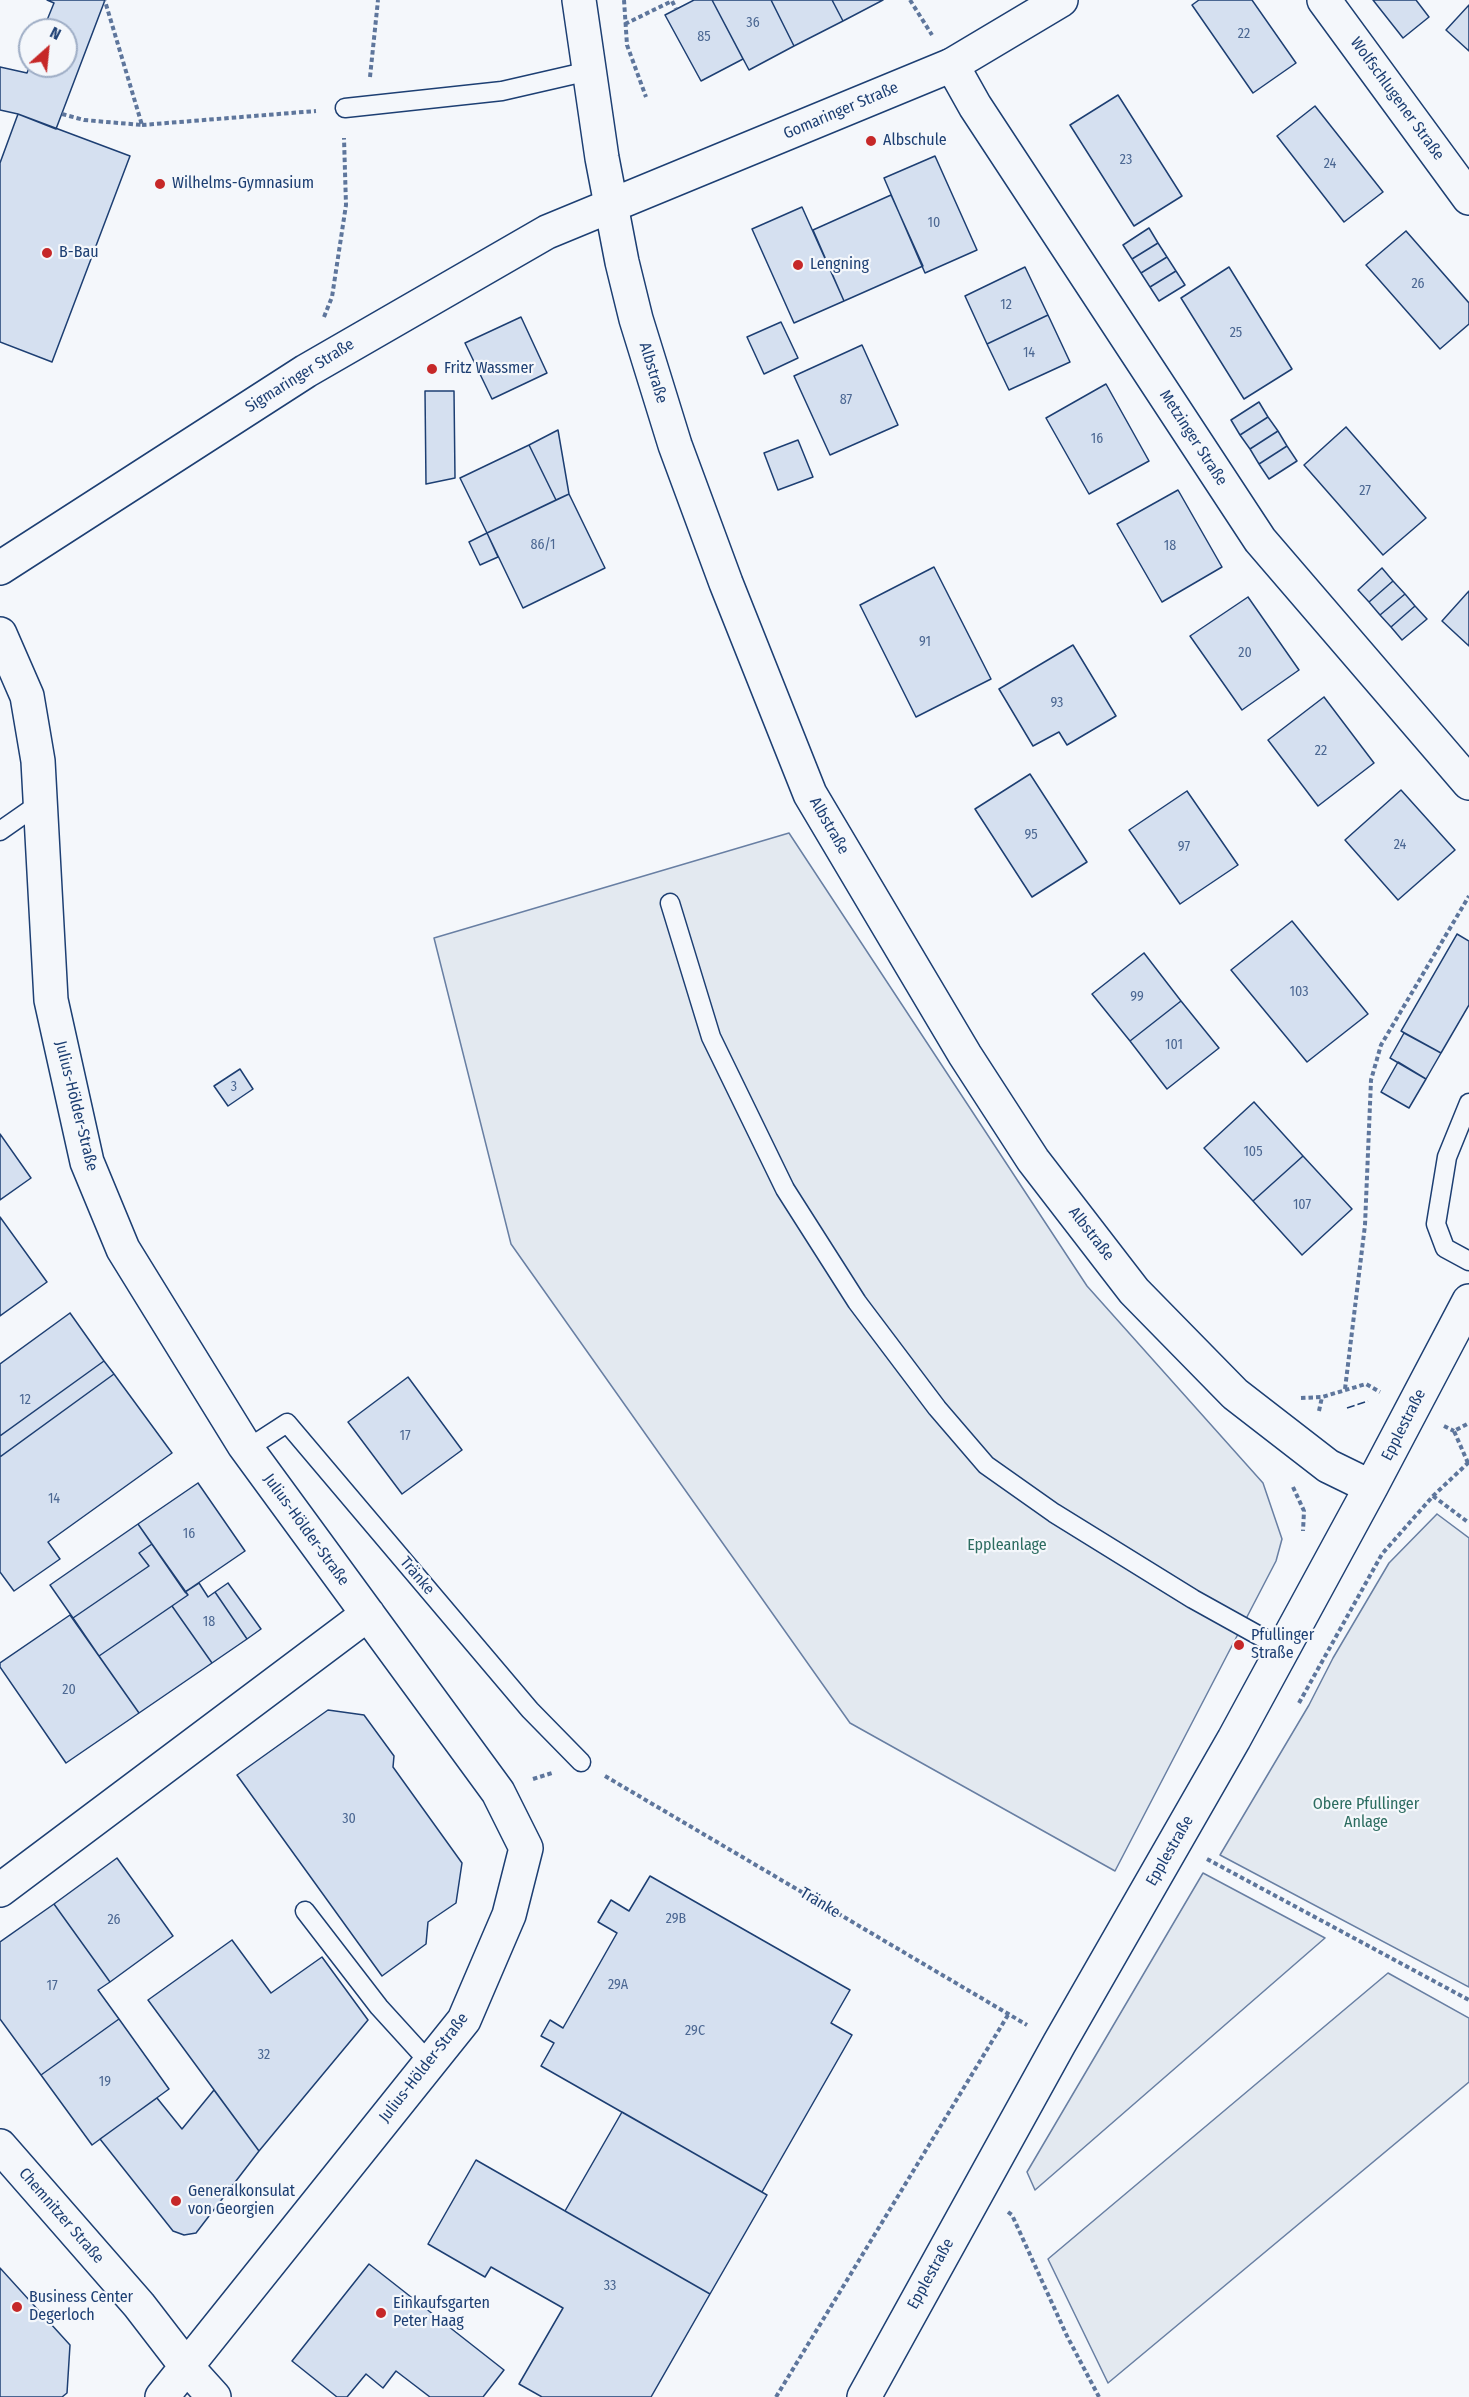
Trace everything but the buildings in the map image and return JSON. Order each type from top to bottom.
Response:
[{"type":"street","name":"Albstraße","points":[[579,0],[589,71],[628,292],[675,445],[726,583],[805,783],[816,804],[965,1055],[1027,1150],[1134,1291],[1235,1394],[1328,1466],[1371,1487]]},
{"type":"street","name":"Gomaringer Straße","points":[[612,204],[952,65],[1061,0]]},
{"type":"street","name":"Wolfschlugener Straße","points":[[1324,0],[1469,198]]},
{"type":"street","name":"Metzinger Straße","points":[[952,65],[975,106],[1260,540],[1469,783]]},
{"type":"street","name":"Sigmaringer Straße","points":[[0,568],[306,371],[547,232],[612,204]]},
{"type":"street","name":"Julius-Hölder-Straße","points":[[0,633],[27,696],[38,760],[51,1000],[87,1162],[123,1249],[247,1449],[498,1792],[526,1848],[512,1904],[464,2020],[162,2397]]},
{"type":"street","name":"Epplestraße","points":[[864,2397],[1059,2044],[1283,1649],[1469,1301]]},
{"type":"street","points":[[0,1890],[368,1614]]},
{"type":"street","name":"Chemnitzer Straße","points":[[0,2146],[139,2305],[186,2366],[214,2397]]},
{"type":"lane","points":[[345,108],[502,91],[589,71]]},
{"type":"lane","points":[[0,831],[40,803]]},
{"type":"lane","points":[[670,903],[711,1037],[785,1189],[857,1302],[938,1408],[986,1465],[1054,1513],[1194,1599],[1283,1649]]},
{"type":"lane","points":[[1469,1103],[1447,1157],[1436,1224],[1445,1248],[1469,1261]]},
{"type":"lane","name":"Tränke","points":[[247,1449],[287,1423],[530,1710],[581,1762]]},
{"type":"lane","points":[[305,1911],[378,2007],[430,2063]]},
{"type":"path","points":[[368,106],[378,0]]},
{"type":"path","points":[[624,0],[627,45],[646,97]]},
{"type":"path","points":[[105,1],[142,125]]},
{"type":"path","points":[[625,24],[672,1],[676,9]]},
{"type":"path","points":[[62,114],[84,120],[142,125],[345,108],[346,205],[332,297]]},
{"type":"path","points":[[1345,1389],[1365,1225],[1371,1080],[1381,1045],[1469,896]]},
{"type":"path","points":[[1299,1398],[1322,1397],[1366,1384],[1411,1409]]},
{"type":"path","points":[[1299,1704],[1382,1554],[1433,1496],[1469,1462],[1454,1431],[1469,1423]]},
{"type":"path","points":[[1433,1496],[1469,1523]]},
{"type":"path","points":[[498,1792],[581,1762]]},
{"type":"path","name":"Tränke","points":[[581,1762],[1059,2044]]},
{"type":"path","points":[[1175,1841],[1469,2000]]},
{"type":"path","points":[[1207,1859],[1213,1849]]},
{"type":"path","points":[[776,2397],[1008,2014]]},
{"type":"path","points":[[978,2189],[1012,2215],[1067,2336],[1099,2397]]},
{"type":"green space","name":"Eppleanlage","points":[[789,833],[1087,1286],[1263,1483],[1282,1539],[1276,1561],[1115,1871],[850,1723],[511,1244],[434,938]]},
{"type":"green space","name":"Obere Pfullinger Anlage","points":[[1437,1514],[1469,1538],[1469,1987],[1220,1855],[1309,1705],[1333,1658],[1389,1563]]},
{"type":"green space","points":[[1203,1873],[1325,1938],[1035,2190],[1027,2172]]},
{"type":"green space","points":[[1388,1973],[1469,2018],[1469,2082],[1108,2383],[1048,2259]]},
{"type":"fence","points":[[1347,1408],[1368,1401]]},
{"type":"place","name":"Albschule","points":[[871,141]]},
{"type":"place","name":"Wilhelms-Gymnasium","points":[[160,184]]},
{"type":"place","name":"B-Bau","points":[[47,253]]},
{"type":"place","name":"Lengning","points":[[798,265]]},
{"type":"place","name":"Fritz Wassmer","points":[[432,369]]},
{"type":"place","name":"Pfullinger Straße","points":[[1239,1645]]},
{"type":"place","name":"Generalkonsulat von Georgien","points":[[176,2201]]},
{"type":"place","name":"Business Center Degerloch","points":[[17,2307]]},
{"type":"place","name":"Einkaufsgarten Peter Haag","points":[[381,2313]]}]
